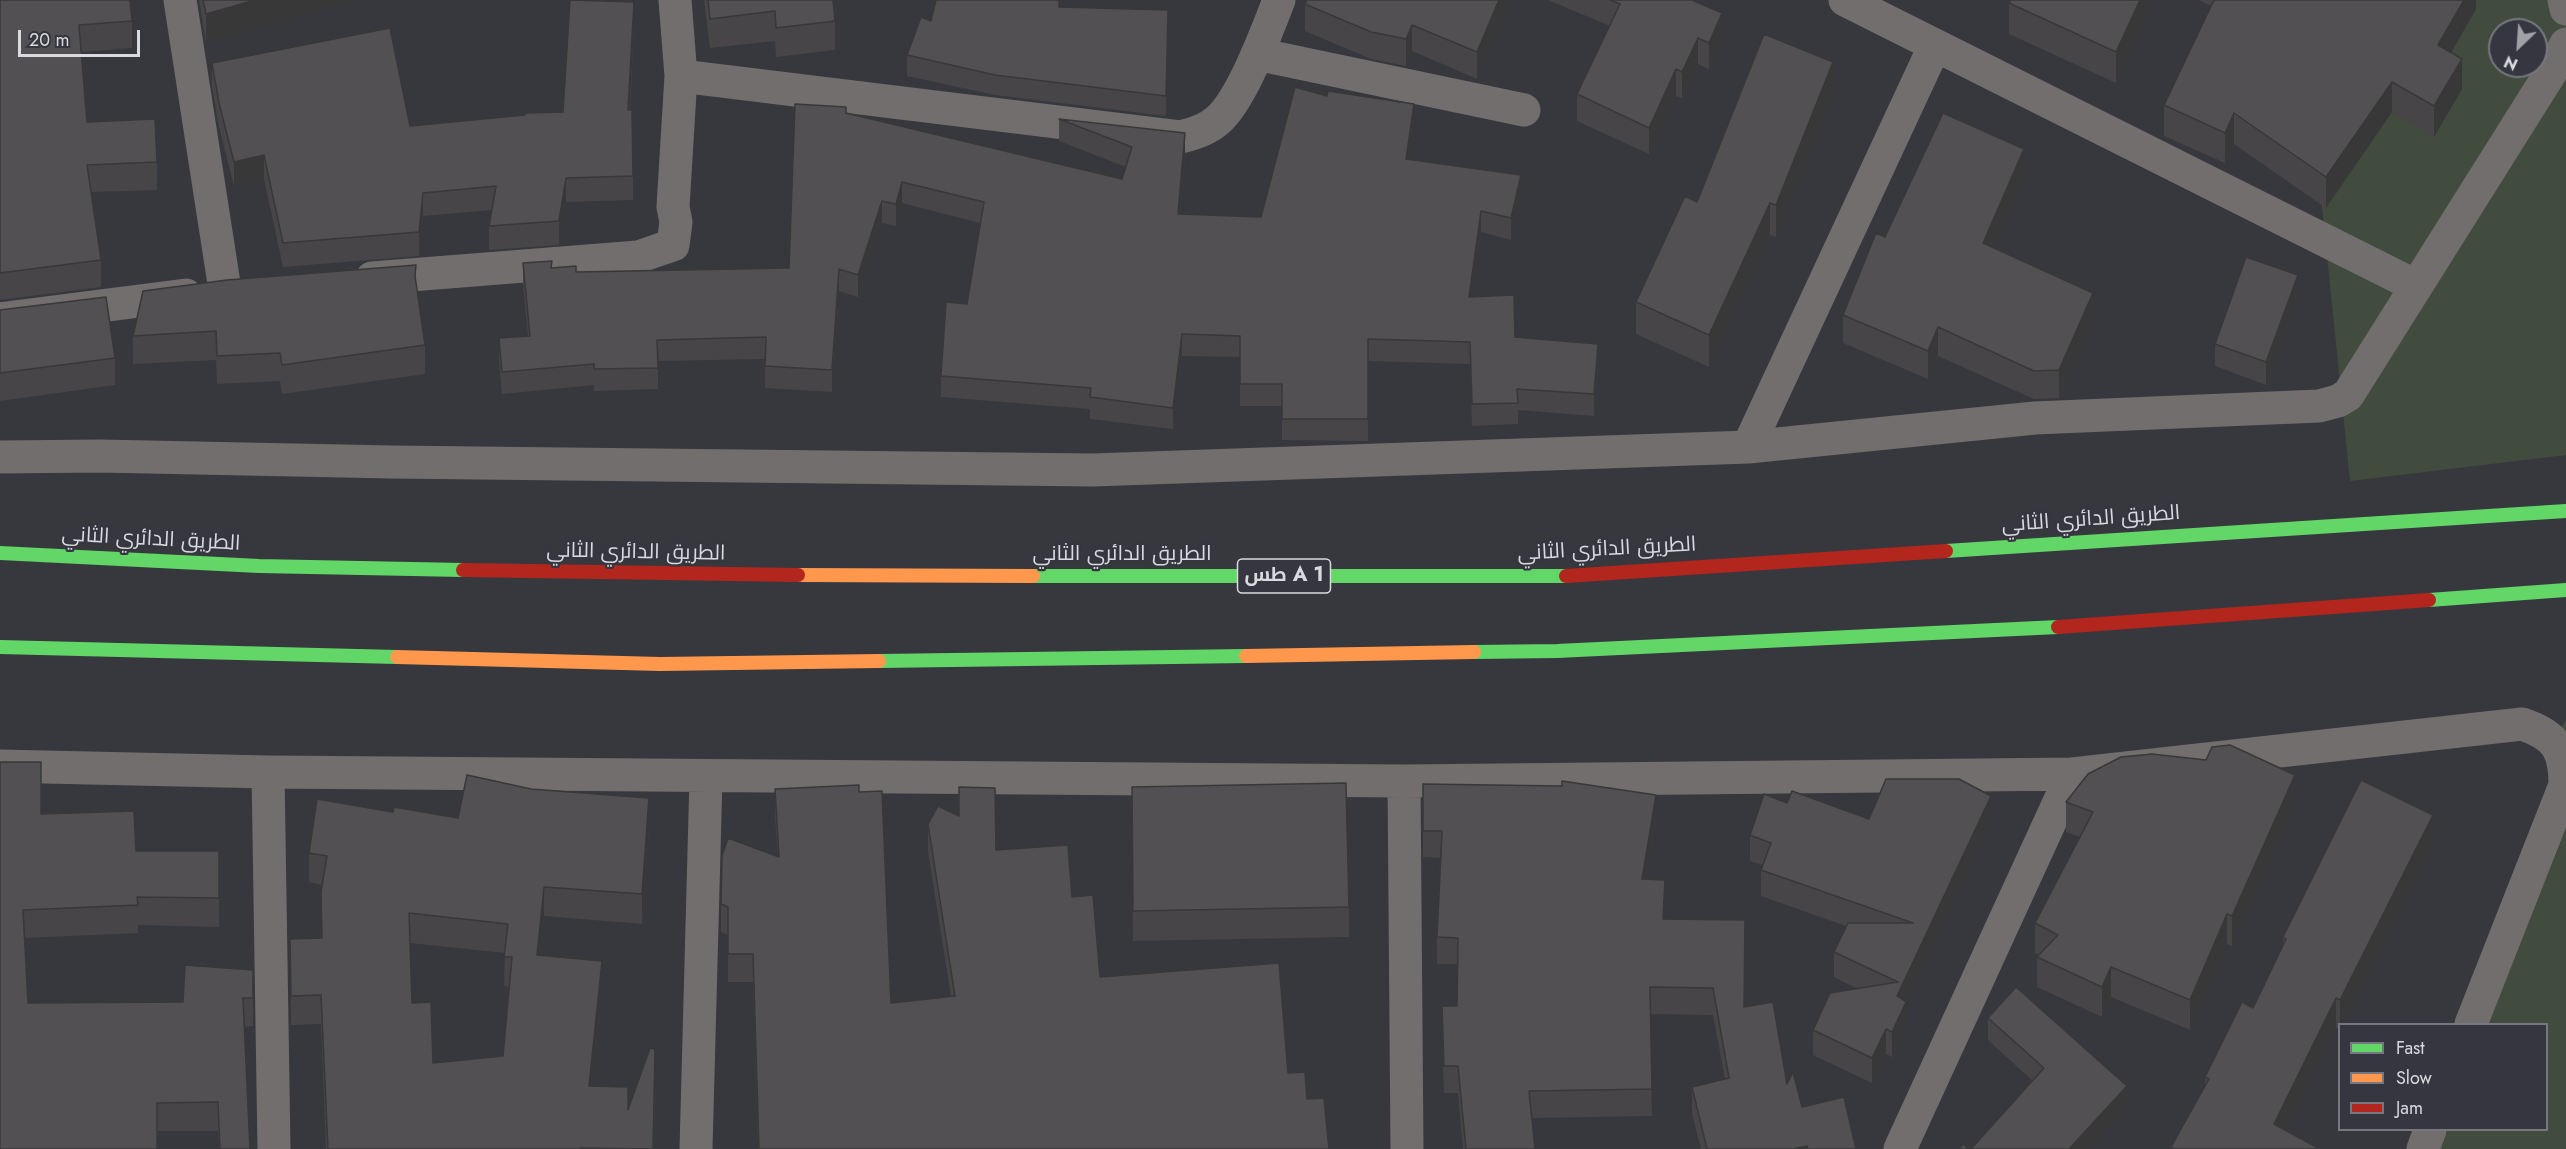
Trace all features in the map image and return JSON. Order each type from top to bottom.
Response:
[{"type":"highway","name":"الطريق الدائري الثاني","points":[[0,553],[259,566],[702,575],[1548,577],[2566,511]]},
{"type":"highway","points":[[0,647],[660,664],[1557,651],[2066,627],[2566,590]]},
{"type":"street","points":[[180,0],[225,290]]},
{"type":"street","points":[[343,280],[638,257],[673,245],[676,222],[673,207],[681,76],[675,0]]},
{"type":"street","points":[[681,76],[1180,137],[1197,133],[1223,115],[1257,54],[1279,0]]},
{"type":"street","points":[[1845,0],[2415,286]]},
{"type":"street","points":[[2564,0],[2566,9]]},
{"type":"street","points":[[0,457],[100,456],[391,462],[1093,470],[1748,447],[2035,418],[2319,406],[2338,401],[2351,390],[2551,72],[2566,44]]},
{"type":"street","points":[[1748,447],[1935,45]]},
{"type":"street","points":[[1257,54],[1524,110]]},
{"type":"street","points":[[0,320],[261,287]]},
{"type":"street","points":[[0,766],[268,772],[705,777],[1404,782],[2072,774],[2522,724],[2552,739],[2562,753],[2565,785],[2472,1023]]},
{"type":"street","points":[[268,772],[274,1149]]},
{"type":"street","points":[[1900,1149],[2072,774]]},
{"type":"street","points":[[696,1149],[705,777]]},
{"type":"street","points":[[1404,782],[1407,1149]]},
{"type":"street","points":[[2423,1149],[2430,1131]]},
{"type":"green space","points":[[2301,0],[2566,0],[2566,455],[2350,481]]},
{"type":"green space","points":[[2566,720],[2566,1149],[2423,1149],[2430,1131],[2548,1131],[2548,1023],[2471,1023],[2565,785],[2552,739]]},
{"type":"building","points":[[0,0],[130,0],[132,21],[79,25],[87,122],[155,119],[157,162],[87,165],[101,260],[0,273]]},
{"type":"building","points":[[203,0],[255,0],[206,14]]},
{"type":"building","points":[[570,0],[634,2],[628,110],[632,110],[633,176],[566,178],[559,221],[489,226],[496,186],[423,193],[419,232],[283,243],[264,155],[234,162],[219,103],[212,63],[390,28],[410,126],[525,115],[525,113],[563,112]]},
{"type":"building","points":[[708,0],[833,0],[835,21],[776,28],[775,11],[710,19]]},
{"type":"building","points":[[936,0],[1059,0],[1059,7],[1168,10],[1166,96],[995,75],[907,55],[921,17],[931,21]]},
{"type":"building","points":[[1307,0],[1499,0],[1477,52],[1412,25],[1406,39],[1371,32],[1305,4]]},
{"type":"building","points":[[1610,0],[1692,0],[1722,13],[1709,43],[1698,38],[1682,72],[1676,69],[1649,128],[1577,94],[1620,4]]},
{"type":"building","points":[[2011,0],[2140,0],[2116,52],[2009,3]]},
{"type":"building","points":[[2214,0],[2464,0],[2438,45],[2462,59],[2434,106],[2392,82],[2326,177],[2234,113],[2225,133],[2164,105]]},
{"type":"building","points":[[1764,34],[1833,62],[1776,205],[1770,203],[1709,335],[1636,302],[1685,196],[1697,202]]},
{"type":"building","points":[[1295,87],[1327,96],[1328,91],[1414,104],[1406,159],[1521,175],[1511,218],[1481,211],[1469,297],[1514,295],[1515,337],[1598,344],[1594,394],[1517,389],[1518,403],[1472,404],[1470,342],[1368,339],[1368,419],[1282,419],[1282,384],[1240,384],[1240,336],[1182,334],[1173,408],[1090,397],[1091,388],[941,376],[946,302],[967,304],[984,202],[902,182],[896,204],[882,201],[858,275],[839,269],[832,370],[765,366],[766,337],[657,340],[658,368],[594,369],[594,364],[502,372],[499,338],[530,336],[523,263],[552,261],[551,268],[576,266],[576,272],[789,268],[795,104],[846,107],[846,113],[1122,179],[1132,147],[1059,119],[1185,133],[1178,214],[1261,217]]},
{"type":"building","points":[[1943,113],[2024,149],[1983,243],[2093,293],[2059,370],[2034,371],[1938,327],[1928,351],[1843,315],[1876,233],[1885,237]]},
{"type":"building","points":[[2246,257],[2298,275],[2266,362],[2215,344]]},
{"type":"building","points":[[416,265],[415,276],[425,345],[282,365],[280,353],[217,356],[216,331],[133,336],[143,291],[227,280]]},
{"type":"building","points":[[106,297],[115,358],[0,373],[0,310]]},
{"type":"building","points":[[2230,745],[2295,775],[2232,916],[2227,914],[2190,1000],[2111,967],[2102,987],[2037,957],[2058,935],[2035,923],[2093,812],[2066,802],[2088,774],[2121,757],[2152,754],[2206,760],[2212,747]]},
{"type":"building","points":[[0,762],[41,762],[41,814],[134,811],[136,851],[219,851],[219,898],[137,897],[138,905],[23,910],[28,1003],[183,1002],[185,965],[253,970],[253,998],[243,998],[250,1149],[220,1149],[218,1102],[157,1103],[157,1149],[0,1149]]},
{"type":"building","points":[[467,775],[531,789],[649,798],[642,894],[544,887],[537,955],[602,961],[589,1086],[628,1087],[628,1110],[650,1048],[655,1049],[653,1149],[328,1149],[321,995],[291,996],[290,939],[322,938],[321,892],[327,856],[309,853],[317,799],[393,812],[394,807],[458,818]],"holes":[[[409,913],[508,924],[504,957],[512,957],[503,1056],[433,1063],[431,1002],[412,1003]]]},
{"type":"building","points":[[1886,779],[1959,779],[1991,796],[1897,996],[1906,1002],[1892,1032],[1886,1029],[1872,1058],[1813,1030],[1830,993],[1898,982],[1834,952],[1848,923],[1913,923],[1761,870],[1771,843],[1750,835],[1764,794],[1787,803],[1792,791],[1869,819]]},
{"type":"building","points":[[2361,780],[2433,815],[2340,1000],[2336,998],[2274,1124],[2318,1149],[2175,1149],[2171,1147],[2209,1079],[2205,1077],[2242,1002],[2253,1008],[2286,939],[2283,937]]},
{"type":"building","points":[[1562,781],[1656,795],[1642,879],[1665,880],[1663,919],[1745,920],[1744,1007],[1773,1002],[1787,1084],[1793,1072],[1802,1107],[1844,1097],[1856,1149],[1808,1149],[1807,1146],[1793,1149],[1707,1149],[1692,1087],[1729,1078],[1713,988],[1650,987],[1652,1089],[1529,1091],[1535,1149],[1466,1149],[1458,1066],[1444,1066],[1442,1006],[1457,1006],[1458,938],[1437,937],[1442,831],[1423,831],[1423,784],[1562,786]]},
{"type":"building","points":[[1346,783],[1349,907],[1133,911],[1132,787]]},
{"type":"building","points":[[859,785],[859,792],[882,791],[891,1003],[955,996],[928,824],[938,806],[959,816],[959,787],[995,788],[996,850],[1068,845],[1072,897],[1093,895],[1100,977],[1279,963],[1288,1073],[1305,1072],[1307,1099],[1324,1098],[1329,1149],[759,1149],[753,954],[728,954],[728,907],[721,904],[722,856],[728,838],[779,857],[775,789]]},
{"type":"building","points":[[2016,987],[2127,1086],[2069,1149],[1971,1149],[2044,1068],[1988,1018]]},
{"type":"building","points":[[1964,1144],[1968,1149],[1958,1149]]},
{"type":"traffic: fast","points":[[1946,551],[2566,511]]},
{"type":"traffic: fast","points":[[0,553],[259,566],[463,570]]},
{"type":"traffic: fast","points":[[1033,576],[1566,576]]},
{"type":"traffic: fast","points":[[2429,600],[2566,590]]},
{"type":"traffic: fast","points":[[1474,652],[1557,651],[2058,627]]},
{"type":"traffic: fast","points":[[0,647],[397,657]]},
{"type":"traffic: fast","points":[[879,661],[1246,656]]},
{"type":"traffic: slow","points":[[798,575],[1033,576]]},
{"type":"traffic: slow","points":[[1246,656],[1474,652]]},
{"type":"traffic: slow","points":[[397,657],[660,664],[879,661]]},
{"type":"traffic: jam","points":[[1566,576],[1946,551]]},
{"type":"traffic: jam","points":[[463,570],[798,575]]},
{"type":"traffic: jam","points":[[2058,627],[2429,600]]}]
